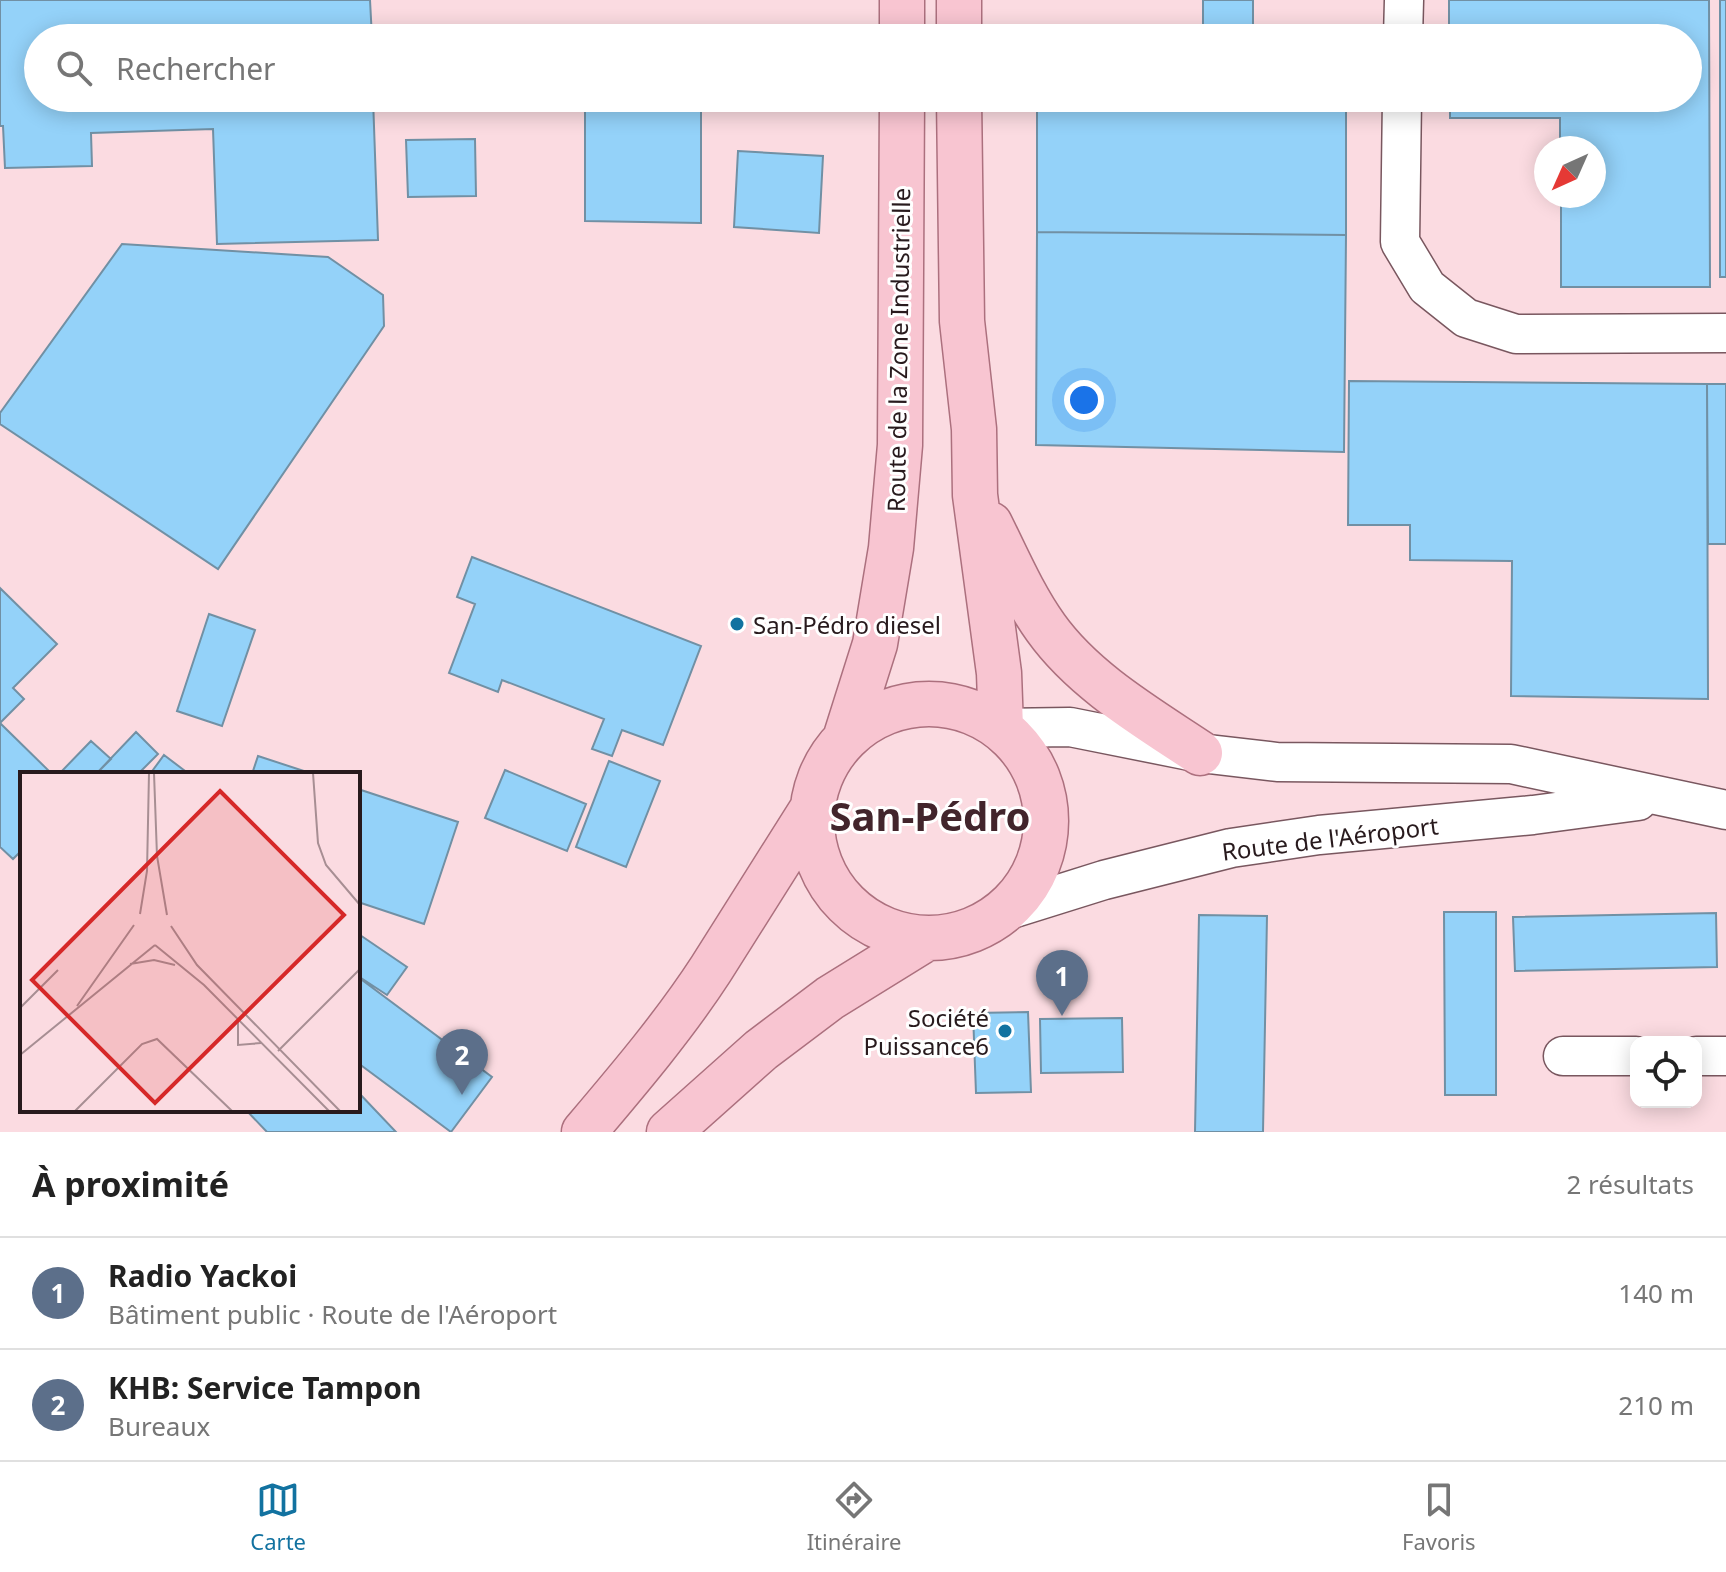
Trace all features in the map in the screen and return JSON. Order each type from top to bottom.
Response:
[{"type":"main road","points":[[902,0],[902,24]]},
{"type":"main road","name":"Route de la Zone Industrielle","points":[[845,739],[875,644],[886,588],[895,504],[900,445],[902,112]]},
{"type":"main road","points":[[959,112],[962,321],[974,429],[975,495],[999,673],[1001,728]]},
{"type":"main road","points":[[975,495],[1046,628],[1075,662],[1136,710],[1200,753]]},
{"type":"main road","points":[[584,1132],[710,970],[812,809],[823,771],[845,739],[879,714],[921,703],[963,709],[1001,728],[1032,764],[1041,785],[1046,819],[1043,854],[1022,894],[1005,911],[969,932],[927,938],[906,936],[866,920],[849,906],[829,881],[816,852],[812,809]]},
{"type":"main road","points":[[669,1132],[761,1050],[830,998],[927,938]]},
{"type":"street","points":[[1403,24],[1404,0]]},
{"type":"street","points":[[1402,112],[1400,242],[1427,287],[1466,318],[1516,334],[1726,333]]},
{"type":"street","name":"Route de l'Aéroport","points":[[1001,728],[1070,727],[1200,753],[1277,762],[1511,764],[1726,810]]},
{"type":"street","name":"Route de l'Aéroport","points":[[1005,911],[1104,880],[1231,848],[1319,835],[1533,815],[1661,798]]},
{"type":"street","points":[[1563,1056],[1630,1056]]},
{"type":"street","points":[[1702,1056],[1726,1056]]},
{"type":"building","points":[[0,0],[370,0],[371,24],[24,24],[24,112],[373,112],[378,240],[217,244],[213,129],[91,133],[92,166],[5,168],[3,126],[0,126]]},
{"type":"building","points":[[1203,0],[1253,0],[1253,24],[1203,24]]},
{"type":"building","points":[[1449,0],[1709,0],[1710,287],[1561,287],[1561,208],[1606,208],[1606,136],[1560,136],[1560,118],[1450,118],[1450,112],[1702,112],[1702,24],[1449,24]]},
{"type":"building","points":[[1720,0],[1726,0],[1726,277],[1720,277]]},
{"type":"building","points":[[585,112],[701,112],[701,223],[585,221]]},
{"type":"building","points":[[1037,112],[1346,112],[1346,235],[1037,232]]},
{"type":"building","points":[[475,139],[476,196],[408,197],[406,140]]},
{"type":"building","points":[[738,151],[823,156],[819,233],[734,227]]},
{"type":"building","points":[[1037,232],[1346,235],[1344,452],[1036,445]]},
{"type":"building","points":[[122,244],[328,257],[383,295],[384,326],[218,569],[0,424],[0,413]]},
{"type":"building","points":[[1349,381],[1707,384],[1708,699],[1511,696],[1512,561],[1410,560],[1410,525],[1348,525]]},
{"type":"building","points":[[1707,384],[1726,384],[1726,544],[1708,544]]},
{"type":"building","points":[[472,557],[701,646],[663,745],[622,730],[612,756],[592,749],[604,719],[502,680],[498,692],[449,673],[475,604],[457,597]]},
{"type":"building","points":[[0,588],[57,644],[13,688],[24,699],[0,723]]},
{"type":"building","points":[[209,614],[255,630],[222,726],[177,711]]},
{"type":"building","points":[[0,723],[50,772],[20,772],[20,852],[13,859],[0,847]]},
{"type":"building","points":[[136,732],[158,754],[140,772],[98,772]]},
{"type":"building","points":[[91,741],[111,759],[98,772],[61,772]]},
{"type":"building","points":[[164,755],[186,772],[151,772]]},
{"type":"building","points":[[258,756],[307,772],[253,772]]},
{"type":"building","points":[[609,761],[660,781],[626,867],[576,847]]},
{"type":"building","points":[[505,770],[586,804],[567,851],[485,818]]},
{"type":"building","points":[[360,790],[458,822],[424,924],[360,903]]},
{"type":"building","points":[[1444,912],[1496,912],[1496,1095],[1445,1095]]},
{"type":"building","points":[[1716,913],[1717,967],[1515,971],[1513,917]]},
{"type":"building","points":[[1199,915],[1267,916],[1263,1132],[1195,1132]]},
{"type":"building","points":[[360,935],[407,967],[387,995],[360,977]]},
{"type":"building","points":[[360,978],[492,1077],[451,1132],[360,1064]]},
{"type":"building","points":[[1028,1012],[1031,1092],[976,1093],[973,1013]]},
{"type":"building","points":[[1122,1018],[1123,1072],[1041,1073],[1040,1019]]},
{"type":"building","points":[[360,1094],[396,1132],[267,1132],[248,1112],[360,1112]]},
{"type":"place","name":"San-Pédro diesel","points":[[737,624]]},
{"type":"place","name":"Radio Yackoi","points":[[1062,1016]]},
{"type":"place","name":"Société Puissance6","points":[[1005,1031]]},
{"type":"place","name":"KHB: Service Tampon","points":[[462,1095]]},
{"type":"district","name":"San-Pédro","points":[[930,815]]}]
